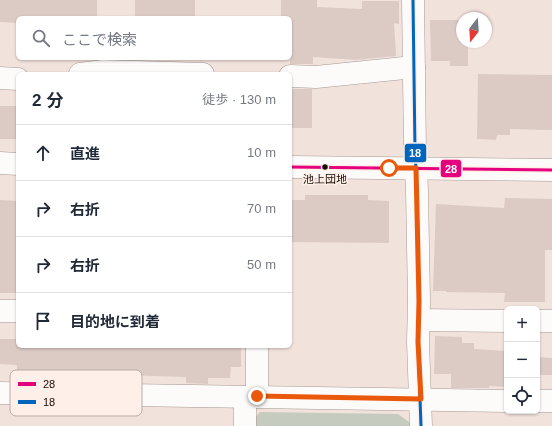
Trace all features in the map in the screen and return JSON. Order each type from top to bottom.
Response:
[{"type":"street","points":[[413,0],[419,320],[418,342],[422,426]]},
{"type":"street","points":[[292,76],[316,77],[414,67]]},
{"type":"street","points":[[95,72],[136,72]]},
{"type":"street","points":[[0,78],[16,79]]},
{"type":"street","points":[[0,163],[16,164]]},
{"type":"street","points":[[292,167],[552,170]]},
{"type":"street","points":[[0,311],[16,311]]},
{"type":"street","points":[[419,320],[504,321]]},
{"type":"street","points":[[540,321],[552,321]]},
{"type":"street","points":[[245,426],[251,397],[257,348]]},
{"type":"street","points":[[0,393],[10,393]]},
{"type":"street","points":[[142,395],[504,401]]},
{"type":"street","points":[[540,401],[552,401]]},
{"type":"shaded area","points":[[260,412],[398,414],[412,424],[412,426],[252,426],[252,421]]},
{"type":"building","points":[[0,0],[97,0],[97,16],[16,16],[16,23],[0,22]]},
{"type":"building","points":[[135,0],[195,0],[195,16],[135,16]]},
{"type":"building","points":[[281,0],[317,0],[317,7],[362,9],[362,1],[399,1],[399,24],[394,23],[396,56],[356,60],[313,57],[313,64],[290,64],[290,60],[292,60],[292,16],[281,16]]},
{"type":"building","points":[[430,20],[456,20],[456,48],[468,48],[468,66],[450,66],[450,61],[431,61]]},
{"type":"building","points":[[478,74],[552,75],[552,130],[510,129],[510,135],[497,135],[496,140],[477,139]]},
{"type":"building","points":[[292,89],[312,89],[312,128],[292,128]]},
{"type":"building","points":[[0,106],[16,106],[16,139],[0,139]]},
{"type":"building","points":[[305,195],[368,195],[368,200],[389,201],[389,243],[292,242],[292,200],[305,200]]},
{"type":"building","points":[[505,198],[552,199],[552,250],[545,250],[545,302],[504,302],[505,293],[433,291],[436,204],[504,208]]},
{"type":"building","points":[[0,200],[16,201],[16,293],[0,293]]},
{"type":"building","points":[[435,336],[462,337],[462,343],[474,343],[474,349],[504,351],[504,387],[451,388],[451,374],[434,374]]},
{"type":"building","points":[[0,339],[16,339],[16,348],[241,348],[241,367],[231,367],[230,378],[208,378],[208,384],[186,383],[186,377],[142,376],[142,370],[17,370],[17,365],[0,364]]},
{"type":"building","points":[[540,357],[552,358],[552,375],[540,375]]},
{"type":"transit line","name":"18","points":[[413,0],[419,301],[418,342],[421,426]]},
{"type":"transit line","name":"28","points":[[292,167],[552,170]]},
{"type":"place","name":"池上団地","points":[[325,167]]},
{"type":"route","points":[[257,396],[421,399],[418,342],[419,301],[416,168],[389,168]]}]
